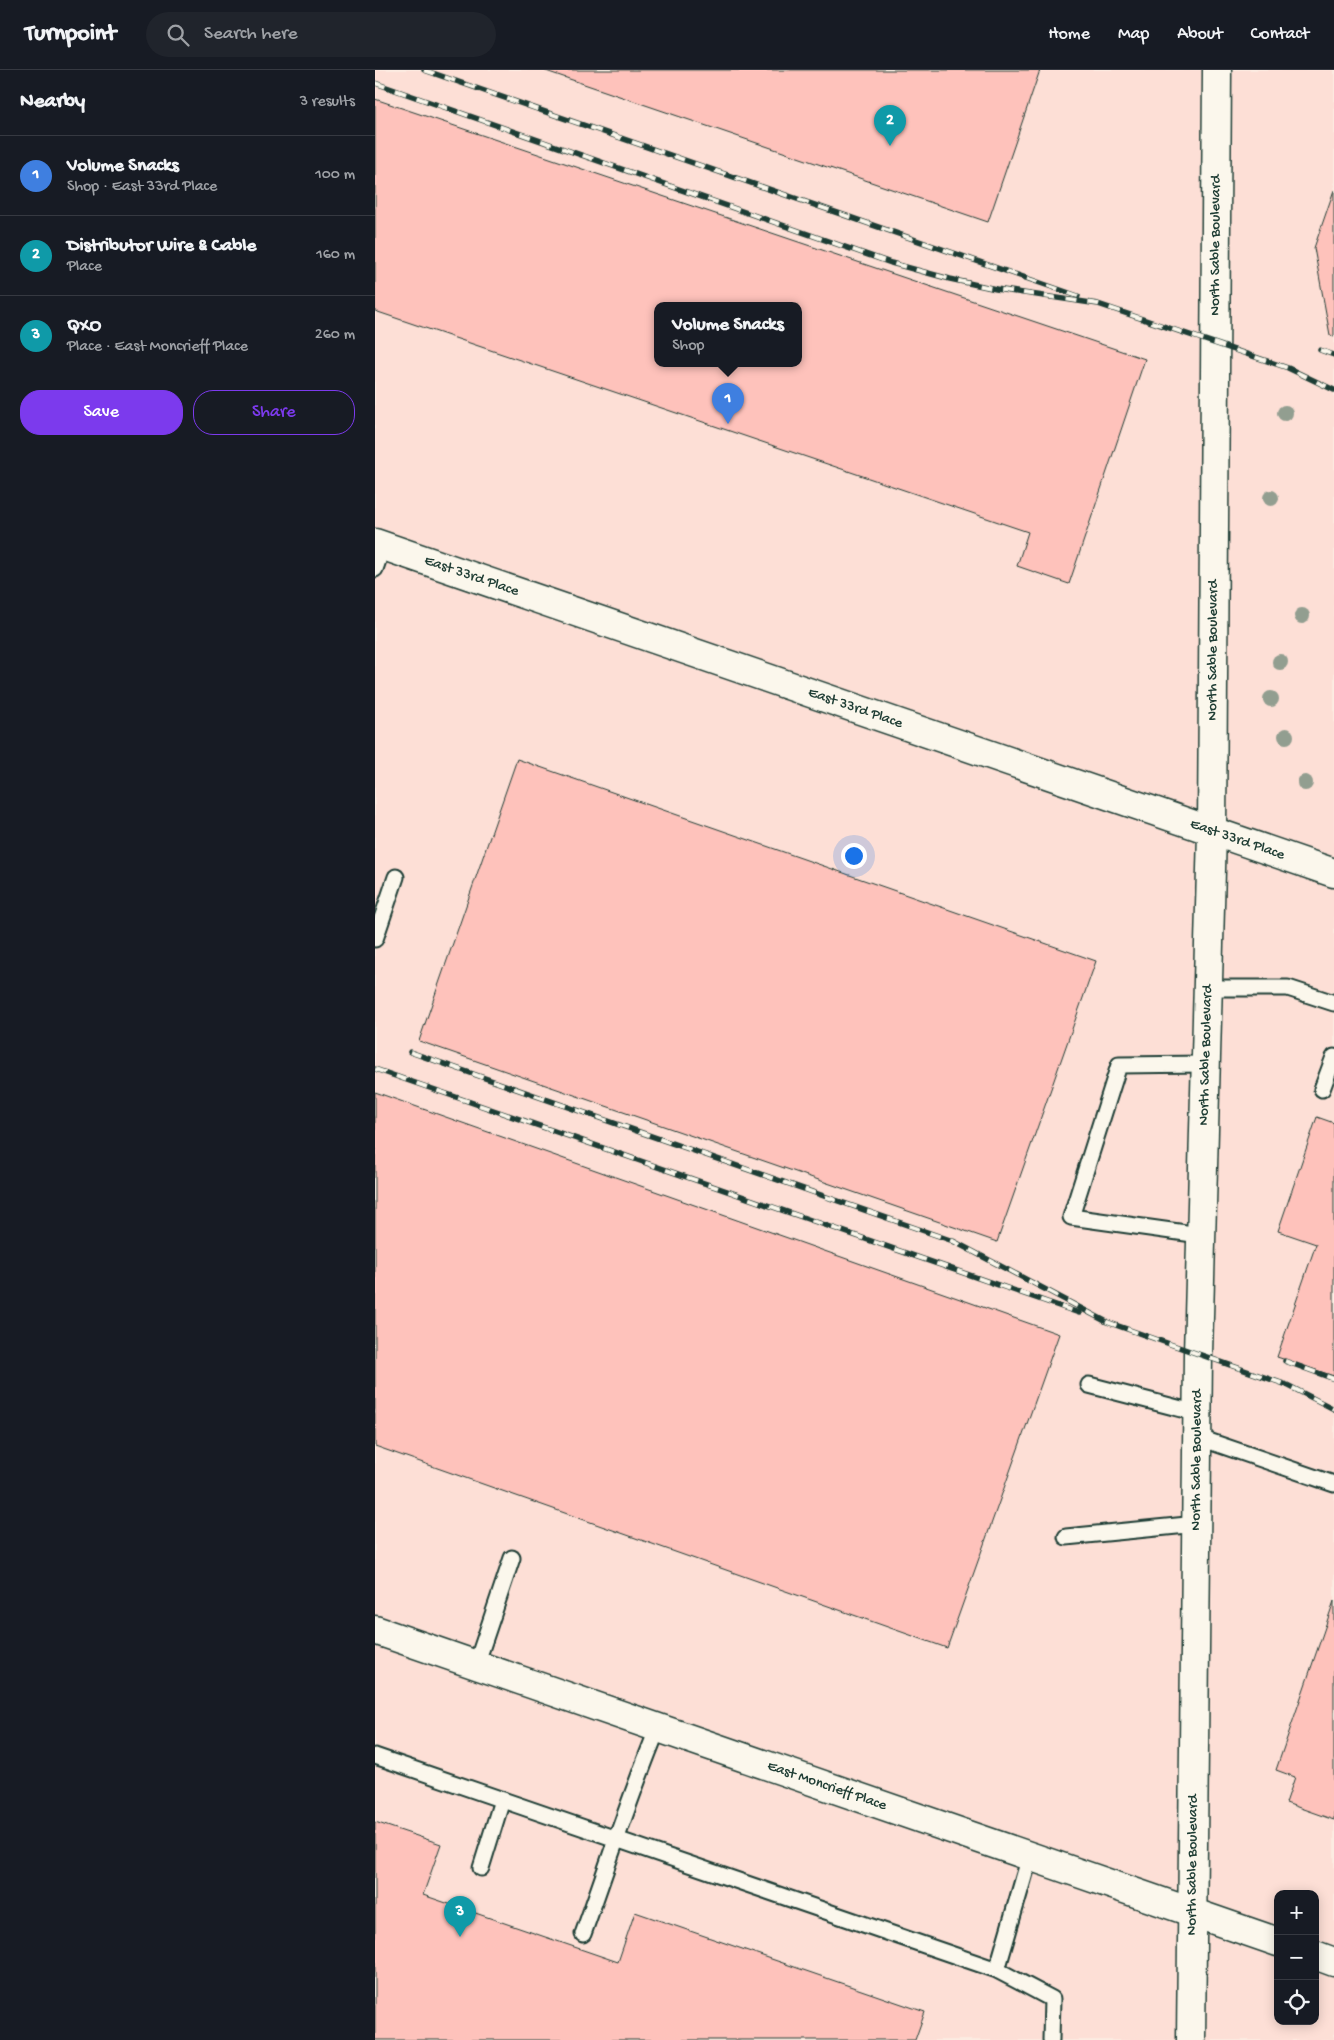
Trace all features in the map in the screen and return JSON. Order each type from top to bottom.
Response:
[{"type":"street","name":"North Sable Boulevard","points":[[1191,2040],[1197,1425],[1212,832],[1217,70]]},
{"type":"street","name":"East 33rd Place","points":[[378,553],[1334,873]]},
{"type":"street","name":"East Moncrieff Place","points":[[375,1630],[1274,1941]]},
{"type":"street","points":[[1319,1956],[1334,1962]]},
{"type":"lane","points":[[375,939],[396,877]]},
{"type":"lane","points":[[1207,988],[1288,988],[1334,1004]]},
{"type":"lane","points":[[1322,1089],[1334,1057]]},
{"type":"lane","points":[[1201,1235],[1071,1217],[1119,1065],[1205,1064]]},
{"type":"lane","points":[[1089,1385],[1197,1425],[1334,1484]]},
{"type":"lane","points":[[1066,1537],[1197,1524]]},
{"type":"lane","points":[[476,1665],[512,1558]]},
{"type":"lane","points":[[583,1934],[617,1840],[634,1786],[658,1728]]},
{"type":"lane","points":[[375,1756],[997,1970],[1052,1999],[1051,2040]]},
{"type":"lane","points":[[481,1868],[502,1800]]},
{"type":"lane","points":[[997,1970],[1030,1856]]},
{"type":"shaded area","points":[[375,70],[1334,70],[1334,2040],[375,2040]]},
{"type":"building","points":[[543,70],[1040,70],[988,222]]},
{"type":"building","points":[[375,99],[1145,359],[1069,584],[1017,566],[1028,532],[375,311]]},
{"type":"building","points":[[1334,190],[1334,336],[1330,335],[1314,248]]},
{"type":"building","points":[[517,759],[1096,961],[997,1242],[419,1041]]},
{"type":"building","points":[[375,1092],[1059,1334],[947,1648],[375,1446]]},
{"type":"building","points":[[1317,1117],[1334,1123],[1334,1376],[1277,1357],[1316,1244],[1278,1231]]},
{"type":"building","points":[[1334,1601],[1334,1820],[1286,1803],[1295,1777],[1276,1770]]},
{"type":"building","points":[[375,1822],[441,1844],[423,1895],[618,1962],[635,1912],[925,2012],[915,2040],[375,2040]]},
{"type":"railway","points":[[424,70],[1078,296]]},
{"type":"railway","points":[[375,83],[891,263],[996,289],[1098,304],[1288,368],[1334,390]]},
{"type":"railway","points":[[1320,350],[1334,355]]},
{"type":"railway","points":[[410,1052],[953,1241],[1107,1322],[1287,1385],[1334,1409]]},
{"type":"railway","points":[[375,1069],[1079,1313]]},
{"type":"railway","points":[[1285,1361],[1334,1379]]},
{"type":"place","name":"Distributor Wire & Cable","points":[[890,146]]},
{"type":"place","name":"Volume Snacks","points":[[728,424]]},
{"type":"place","name":"QXO","points":[[460,1937]]}]
